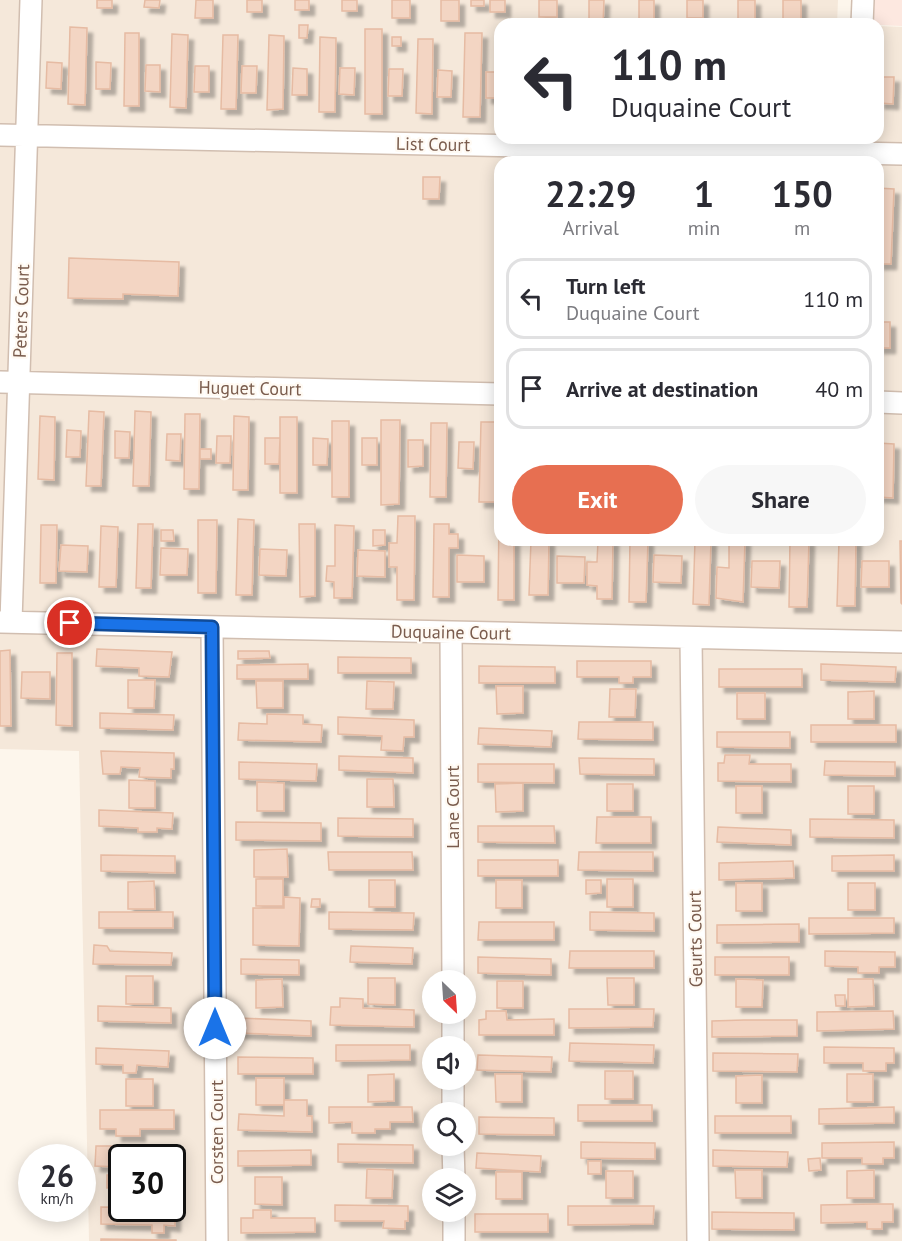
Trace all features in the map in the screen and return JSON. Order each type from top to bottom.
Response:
[{"type":"street","name":"Peters Court","points":[[5,622],[9,382],[27,135],[31,0]]},
{"type":"street","points":[[862,18],[863,0]]},
{"type":"street","name":"List Court","points":[[0,135],[902,153]]},
{"type":"street","name":"Huguet Court","points":[[9,382],[494,394]]},
{"type":"street","points":[[884,402],[902,403]]},
{"type":"street","name":"Duquaine Court","points":[[5,622],[902,642]]},
{"type":"street","name":"Corsten Court","points":[[212,627],[217,1241]]},
{"type":"street","name":"Lane Court","points":[[451,632],[453,970]]},
{"type":"street","name":"Geurts Court","points":[[691,638],[698,1241]]},
{"type":"street","points":[[454,1222],[454,1241]]},
{"type":"shaded area","points":[[0,0],[838,0],[837,18],[494,18],[494,144],[884,144],[884,26],[902,27],[902,1241],[89,1241],[89,1222],[96,1222],[96,1144],[87,1144],[79,751],[0,749]]},
{"type":"shaded area","points":[[863,0],[902,0],[902,26],[884,25],[884,18],[862,18]]},
{"type":"building","points":[[97,0],[112,0],[112,8],[97,8]]},
{"type":"building","points":[[145,0],[160,0],[159,8],[144,7]]},
{"type":"building","points":[[196,0],[213,0],[213,18],[195,18]]},
{"type":"building","points":[[247,0],[262,0],[262,12],[247,12]]},
{"type":"building","points":[[295,0],[309,0],[309,10],[295,10]]},
{"type":"building","points":[[342,0],[357,0],[357,11],[342,11]]},
{"type":"building","points":[[392,0],[410,0],[410,18],[392,18]]},
{"type":"building","points":[[441,0],[459,0],[459,21],[441,21]]},
{"type":"building","points":[[471,0],[484,0],[484,6],[471,6]]},
{"type":"building","points":[[490,0],[505,0],[505,12],[490,12]]},
{"type":"building","points":[[539,0],[557,0],[557,17],[539,17]]},
{"type":"building","points":[[589,0],[604,0],[603,18],[589,18]]},
{"type":"building","points":[[639,0],[654,0],[654,18],[639,18]]},
{"type":"building","points":[[687,0],[703,0],[703,18],[687,18]]},
{"type":"building","points":[[738,0],[755,0],[755,18],[738,18]]},
{"type":"building","points":[[783,0],[801,0],[801,18],[783,18]]},
{"type":"building","points":[[299,25],[308,25],[307,38],[299,38]]},
{"type":"building","points":[[70,27],[87,28],[85,105],[68,104]]},
{"type":"building","points":[[365,29],[382,29],[382,114],[365,114]]},
{"type":"building","points":[[125,33],[139,33],[139,106],[124,106]]},
{"type":"building","points":[[465,33],[482,33],[480,117],[463,117]]},
{"type":"building","points":[[172,34],[188,35],[186,108],[170,107]]},
{"type":"building","points":[[223,35],[238,35],[236,109],[221,109]]},
{"type":"building","points":[[269,35],[284,36],[283,109],[267,110]]},
{"type":"building","points":[[320,37],[336,38],[335,112],[319,112]]},
{"type":"building","points":[[392,37],[401,37],[401,46],[392,46]]},
{"type":"building","points":[[418,39],[433,39],[432,114],[416,113]]},
{"type":"building","points":[[47,62],[62,63],[61,89],[46,88]]},
{"type":"building","points":[[96,62],[111,63],[110,89],[96,89]]},
{"type":"building","points":[[146,65],[160,65],[160,92],[145,91]]},
{"type":"building","points":[[195,66],[209,66],[209,92],[194,92]]},
{"type":"building","points":[[242,66],[257,66],[256,93],[241,93]]},
{"type":"building","points":[[293,68],[307,69],[307,95],[292,95]]},
{"type":"building","points":[[340,68],[355,68],[354,95],[339,94]]},
{"type":"building","points":[[389,69],[403,69],[402,96],[388,96]]},
{"type":"building","points":[[438,70],[452,71],[451,97],[437,97]]},
{"type":"building","points":[[486,72],[494,72],[494,98],[486,98]]},
{"type":"building","points":[[884,77],[894,77],[893,104],[884,103]]},
{"type":"building","points":[[423,177],[440,177],[439,199],[423,199]]},
{"type":"building","points":[[884,188],[894,189],[891,264],[884,264]]},
{"type":"building","points":[[69,258],[179,262],[178,296],[123,294],[123,299],[68,298]]},
{"type":"building","points":[[884,322],[890,322],[890,348],[884,348]]},
{"type":"building","points":[[89,411],[104,412],[101,486],[86,486]]},
{"type":"building","points":[[135,411],[151,412],[149,486],[133,486]]},
{"type":"building","points":[[185,414],[200,414],[199,489],[184,489]]},
{"type":"building","points":[[40,416],[55,417],[54,480],[38,479]]},
{"type":"building","points":[[234,416],[249,417],[248,490],[233,490]]},
{"type":"building","points":[[280,417],[297,417],[297,493],[280,493]]},
{"type":"building","points":[[381,420],[400,420],[399,504],[381,505]]},
{"type":"building","points":[[332,421],[349,421],[349,497],[332,497]]},
{"type":"building","points":[[481,422],[494,422],[494,502],[479,502]]},
{"type":"building","points":[[431,423],[447,423],[446,497],[430,497]]},
{"type":"building","points":[[67,430],[81,431],[80,457],[66,457]]},
{"type":"building","points":[[115,431],[130,432],[129,458],[115,458]]},
{"type":"building","points":[[167,434],[181,434],[180,461],[166,460]]},
{"type":"building","points":[[217,436],[231,436],[230,463],[216,463]]},
{"type":"building","points":[[265,438],[280,438],[279,464],[265,464]]},
{"type":"building","points":[[313,438],[328,439],[327,465],[313,465]]},
{"type":"building","points":[[362,438],[377,438],[377,465],[362,465]]},
{"type":"building","points":[[408,440],[423,440],[423,466],[408,467]]},
{"type":"building","points":[[459,442],[474,442],[473,469],[458,468]]},
{"type":"building","points":[[884,443],[894,444],[893,498],[884,497]]},
{"type":"building","points":[[200,449],[211,449],[211,459],[200,459]]},
{"type":"building","points":[[398,516],[415,516],[414,600],[397,600],[397,567],[389,567],[389,543],[397,543]]},
{"type":"building","points":[[238,519],[254,520],[252,595],[236,595]]},
{"type":"building","points":[[198,520],[217,520],[216,593],[198,593]]},
{"type":"building","points":[[138,524],[153,524],[151,588],[136,588]]},
{"type":"building","points":[[299,524],[315,524],[315,596],[300,597]]},
{"type":"building","points":[[434,524],[449,524],[449,534],[458,534],[458,548],[449,548],[449,597],[433,597]]},
{"type":"building","points":[[41,525],[57,525],[56,583],[40,583]]},
{"type":"building","points":[[335,525],[354,526],[352,598],[334,598],[334,582],[326,581],[327,566],[335,566]]},
{"type":"building","points":[[101,526],[118,527],[116,587],[99,587]]},
{"type":"building","points":[[161,530],[173,530],[174,541],[161,541]]},
{"type":"building","points":[[373,530],[385,530],[385,545],[373,546]]},
{"type":"building","points":[[900,541],[902,541],[902,604],[901,603]]},
{"type":"building","points":[[61,545],[88,546],[87,572],[59,571]]},
{"type":"building","points":[[499,546],[514,546],[514,600],[498,600]]},
{"type":"building","points":[[531,546],[549,546],[548,595],[529,595]]},
{"type":"building","points":[[598,546],[613,546],[612,599],[597,599],[597,586],[587,585],[587,562],[597,562]]},
{"type":"building","points":[[630,546],[648,546],[646,602],[629,602]]},
{"type":"building","points":[[695,546],[711,546],[709,605],[693,604]]},
{"type":"building","points":[[729,546],[745,546],[743,602],[716,598],[717,567],[729,568]]},
{"type":"building","points":[[790,546],[809,546],[807,607],[789,607]]},
{"type":"building","points":[[839,546],[856,546],[855,606],[837,606]]},
{"type":"building","points":[[161,548],[188,549],[187,575],[160,575]]},
{"type":"building","points":[[260,549],[287,550],[286,576],[259,575]]},
{"type":"building","points":[[358,550],[385,551],[385,577],[357,576]]},
{"type":"building","points":[[457,555],[484,556],[484,582],[457,582]]},
{"type":"building","points":[[654,555],[682,556],[681,583],[653,582]]},
{"type":"building","points":[[557,556],[585,557],[584,583],[557,583]]},
{"type":"building","points":[[752,561],[780,561],[779,588],[751,587]]},
{"type":"building","points":[[862,561],[889,561],[889,587],[861,587]]},
{"type":"building","points":[[97,649],[172,652],[169,677],[139,676],[139,668],[96,666]]},
{"type":"building","points":[[10,650],[11,726],[0,726],[0,651]]},
{"type":"building","points":[[238,651],[269,651],[270,658],[238,659]]},
{"type":"building","points":[[57,653],[72,653],[72,726],[56,725]]},
{"type":"building","points":[[338,657],[411,658],[411,673],[338,673]]},
{"type":"building","points":[[577,661],[651,661],[651,677],[633,677],[633,683],[619,683],[619,677],[577,677]]},
{"type":"building","points":[[308,664],[308,679],[237,679],[237,665]]},
{"type":"building","points":[[821,664],[896,667],[895,682],[821,680]]},
{"type":"building","points":[[479,666],[555,667],[555,683],[479,683]]},
{"type":"building","points":[[719,669],[802,669],[802,687],[719,687]]},
{"type":"building","points":[[22,672],[50,672],[50,699],[21,698]]},
{"type":"building","points":[[128,680],[155,680],[154,708],[128,708]]},
{"type":"building","points":[[256,681],[283,681],[283,708],[257,708]]},
{"type":"building","points":[[367,681],[394,682],[393,709],[366,709]]},
{"type":"building","points":[[496,686],[523,686],[523,713],[497,714]]},
{"type":"building","points":[[610,689],[636,689],[635,717],[609,717]]},
{"type":"building","points":[[874,691],[874,719],[848,719],[848,692]]},
{"type":"building","points":[[737,693],[765,693],[765,719],[737,719]]},
{"type":"building","points":[[100,713],[174,715],[173,730],[100,728]]},
{"type":"building","points":[[267,714],[303,715],[303,724],[322,725],[321,742],[238,740],[239,723],[267,724]]},
{"type":"building","points":[[338,717],[414,720],[414,737],[404,737],[403,751],[381,750],[382,736],[338,734]]},
{"type":"building","points":[[579,722],[653,722],[653,740],[578,739]]},
{"type":"building","points":[[811,725],[896,725],[896,742],[811,742]]},
{"type":"building","points":[[479,728],[552,731],[551,747],[478,744]]},
{"type":"building","points":[[717,732],[790,732],[790,748],[717,747]]},
{"type":"building","points":[[101,751],[174,753],[174,769],[171,769],[171,778],[139,777],[140,768],[121,767],[120,774],[103,774]]},
{"type":"building","points":[[725,755],[750,755],[749,764],[791,764],[791,782],[718,781],[718,763],[724,763]]},
{"type":"building","points":[[339,756],[413,758],[413,773],[339,770]]},
{"type":"building","points":[[579,758],[654,759],[654,775],[580,774]]},
{"type":"building","points":[[825,761],[895,762],[895,776],[824,775]]},
{"type":"building","points":[[239,762],[317,764],[316,781],[239,779]]},
{"type":"building","points":[[478,764],[554,764],[554,783],[478,782]]},
{"type":"building","points":[[367,779],[393,779],[394,807],[367,807]]},
{"type":"building","points":[[129,780],[155,781],[155,808],[129,808]]},
{"type":"building","points":[[257,782],[284,783],[284,811],[257,811]]},
{"type":"building","points":[[523,783],[523,811],[496,812],[495,784]]},
{"type":"building","points":[[607,784],[633,784],[633,811],[607,811]]},
{"type":"building","points":[[736,786],[762,786],[762,813],[736,813]]},
{"type":"building","points":[[848,786],[874,786],[874,814],[848,814]]},
{"type":"building","points":[[99,810],[173,813],[172,829],[157,828],[157,832],[138,832],[138,828],[99,826]]},
{"type":"building","points":[[597,817],[651,817],[651,843],[596,843]]},
{"type":"building","points":[[338,818],[413,819],[413,837],[338,836]]},
{"type":"building","points":[[810,819],[894,820],[894,838],[810,837]]},
{"type":"building","points":[[236,822],[321,823],[321,841],[236,840]]},
{"type":"building","points":[[478,826],[554,826],[555,843],[478,842]]},
{"type":"building","points":[[718,827],[791,830],[791,845],[717,842]]},
{"type":"building","points":[[287,849],[288,877],[254,877],[254,850]]},
{"type":"building","points":[[328,852],[412,852],[413,870],[329,870]]},
{"type":"building","points":[[579,852],[653,852],[653,871],[578,870]]},
{"type":"building","points":[[101,855],[175,856],[175,873],[101,871]]},
{"type":"building","points":[[894,855],[894,871],[832,871],[832,856]]},
{"type":"building","points":[[478,860],[558,860],[558,876],[478,876]]},
{"type":"building","points":[[793,861],[794,878],[719,880],[719,863]]},
{"type":"building","points":[[256,879],[283,879],[283,906],[256,906]]},
{"type":"building","points":[[607,879],[633,879],[633,907],[607,907]]},
{"type":"building","points":[[369,880],[395,880],[395,907],[369,907]]},
{"type":"building","points":[[496,880],[522,880],[522,908],[496,908]]},
{"type":"building","points":[[586,880],[601,880],[601,893],[586,894]]},
{"type":"building","points":[[154,881],[155,909],[128,909],[128,882]]},
{"type":"building","points":[[736,883],[762,883],[762,911],[736,911]]},
{"type":"building","points":[[848,883],[875,883],[875,910],[848,910]]},
{"type":"building","points":[[284,897],[300,898],[299,946],[253,945],[253,908],[284,908]]},
{"type":"building","points":[[312,899],[320,899],[320,907],[311,907]]},
{"type":"building","points":[[99,912],[173,912],[173,928],[99,928]]},
{"type":"building","points":[[329,912],[414,913],[413,930],[329,929]]},
{"type":"building","points":[[590,912],[654,913],[654,931],[590,930]]},
{"type":"building","points":[[809,918],[894,918],[894,933],[809,934]]},
{"type":"building","points":[[479,922],[554,922],[554,940],[478,940]]},
{"type":"building","points":[[799,924],[799,942],[717,943],[717,925]]},
{"type":"building","points":[[94,945],[107,946],[110,951],[172,953],[171,965],[93,964]]},
{"type":"building","points":[[351,946],[413,948],[412,964],[350,962]]},
{"type":"building","points":[[570,951],[654,951],[654,968],[569,968]]},
{"type":"building","points":[[825,951],[895,952],[895,967],[879,967],[879,973],[858,973],[858,967],[825,966]]},
{"type":"building","points":[[478,957],[551,959],[551,975],[478,973]]},
{"type":"building","points":[[715,957],[789,957],[789,975],[715,975]]},
{"type":"building","points":[[241,959],[299,960],[299,975],[241,974]]},
{"type":"building","points":[[126,976],[153,976],[153,1004],[126,1004]]},
{"type":"building","points":[[368,978],[395,978],[395,1005],[368,1004]]},
{"type":"building","points":[[607,978],[634,978],[634,1005],[608,1005]]},
{"type":"building","points":[[282,979],[283,1007],[256,1008],[256,980]]},
{"type":"building","points":[[736,979],[763,980],[762,1007],[736,1007]]},
{"type":"building","points":[[848,979],[873,979],[874,1006],[848,1007]]},
{"type":"building","points":[[497,981],[523,981],[523,1008],[497,1008]]},
{"type":"building","points":[[835,995],[845,995],[845,1006],[836,1006]]},
{"type":"building","points":[[340,998],[363,999],[363,1008],[414,1010],[414,1027],[330,1025],[331,1007],[340,1007]]},
{"type":"building","points":[[98,1006],[171,1008],[171,1023],[98,1021]]},
{"type":"building","points":[[569,1009],[654,1009],[653,1027],[569,1028]]},
{"type":"building","points":[[486,1011],[506,1011],[507,1020],[554,1019],[554,1035],[479,1035],[479,1020],[486,1019]]},
{"type":"building","points":[[893,1011],[894,1029],[817,1031],[817,1012]]},
{"type":"building","points":[[239,1018],[311,1021],[311,1036],[239,1033]]},
{"type":"building","points":[[797,1020],[797,1036],[712,1037],[712,1021]]},
{"type":"building","points":[[570,1043],[654,1045],[653,1063],[569,1061]]},
{"type":"building","points":[[336,1045],[410,1045],[410,1060],[336,1061]]},
{"type":"building","points":[[824,1047],[894,1048],[894,1063],[886,1063],[886,1071],[863,1071],[863,1063],[824,1063]]},
{"type":"building","points":[[96,1048],[169,1051],[168,1067],[137,1065],[136,1073],[123,1073],[123,1065],[96,1064]]},
{"type":"building","points":[[713,1053],[798,1054],[797,1072],[713,1071]]},
{"type":"building","points":[[478,1055],[552,1057],[551,1072],[477,1070]]},
{"type":"building","points":[[238,1057],[313,1058],[313,1074],[238,1074]]},
{"type":"building","points":[[605,1071],[633,1071],[633,1099],[605,1099]]},
{"type":"building","points":[[394,1074],[394,1101],[368,1102],[368,1075]]},
{"type":"building","points":[[495,1074],[522,1074],[522,1102],[496,1102]]},
{"type":"building","points":[[847,1074],[873,1074],[873,1102],[847,1102]]},
{"type":"building","points":[[762,1075],[762,1103],[736,1103],[736,1076]]},
{"type":"building","points":[[256,1078],[284,1078],[284,1105],[256,1105]]},
{"type":"building","points":[[126,1079],[153,1079],[153,1106],[126,1106]]},
{"type":"building","points":[[284,1100],[307,1100],[307,1116],[312,1116],[312,1132],[238,1130],[239,1114],[284,1116]]},
{"type":"building","points":[[578,1105],[652,1105],[652,1121],[578,1121]]},
{"type":"building","points":[[329,1107],[412,1107],[413,1122],[390,1122],[390,1129],[375,1129],[375,1133],[352,1133],[352,1122],[329,1123]]},
{"type":"building","points":[[894,1107],[894,1123],[819,1124],[819,1109]]},
{"type":"building","points":[[100,1110],[174,1110],[174,1129],[140,1129],[140,1136],[116,1136],[116,1129],[100,1129]]},
{"type":"building","points":[[715,1116],[791,1116],[791,1133],[715,1133]]},
{"type":"building","points":[[479,1117],[554,1118],[554,1135],[479,1134]]},
{"type":"building","points":[[581,1142],[655,1143],[655,1159],[581,1158]]},
{"type":"building","points":[[894,1142],[894,1158],[883,1158],[883,1164],[862,1164],[862,1158],[822,1158],[822,1143]]},
{"type":"building","points":[[338,1144],[413,1145],[413,1163],[338,1162]]},
{"type":"building","points":[[96,1146],[108,1146],[108,1166],[96,1166]]},
{"type":"building","points":[[311,1150],[311,1165],[238,1166],[238,1151]]},
{"type":"building","points":[[713,1150],[788,1152],[787,1167],[713,1166]]},
{"type":"building","points":[[477,1153],[541,1156],[540,1172],[476,1168]]},
{"type":"building","points":[[820,1158],[821,1170],[809,1171],[808,1159]]},
{"type":"building","points":[[588,1161],[601,1161],[601,1174],[588,1174]]},
{"type":"building","points":[[367,1169],[393,1170],[392,1198],[366,1198]]},
{"type":"building","points":[[735,1170],[762,1170],[762,1198],[736,1198]]},
{"type":"building","points":[[874,1170],[874,1198],[847,1198],[847,1171]]},
{"type":"building","points":[[606,1171],[633,1171],[633,1198],[606,1198]]},
{"type":"building","points":[[496,1172],[522,1172],[522,1199],[496,1199]]},
{"type":"building","points":[[255,1177],[282,1177],[282,1205],[255,1204]]},
{"type":"building","points":[[893,1204],[893,1222],[882,1222],[882,1229],[867,1229],[867,1222],[821,1223],[821,1205]]},
{"type":"building","points":[[335,1205],[408,1206],[408,1221],[405,1221],[405,1229],[383,1228],[384,1221],[335,1221]]},
{"type":"building","points":[[568,1206],[654,1206],[653,1224],[568,1225]]},
{"type":"building","points":[[101,1207],[108,1207],[108,1222],[175,1222],[175,1226],[164,1225],[164,1233],[152,1233],[152,1225],[101,1224]]},
{"type":"building","points":[[253,1210],[271,1210],[271,1218],[315,1218],[315,1232],[241,1233],[241,1218],[253,1218]]},
{"type":"building","points":[[712,1212],[794,1213],[794,1230],[712,1229]]},
{"type":"building","points":[[476,1214],[548,1214],[548,1232],[475,1232]]},
{"type":"building","points":[[101,1239],[176,1240],[176,1241],[101,1241]]},
{"type":"route","points":[[70,623],[212,627],[215,1028]]}]
